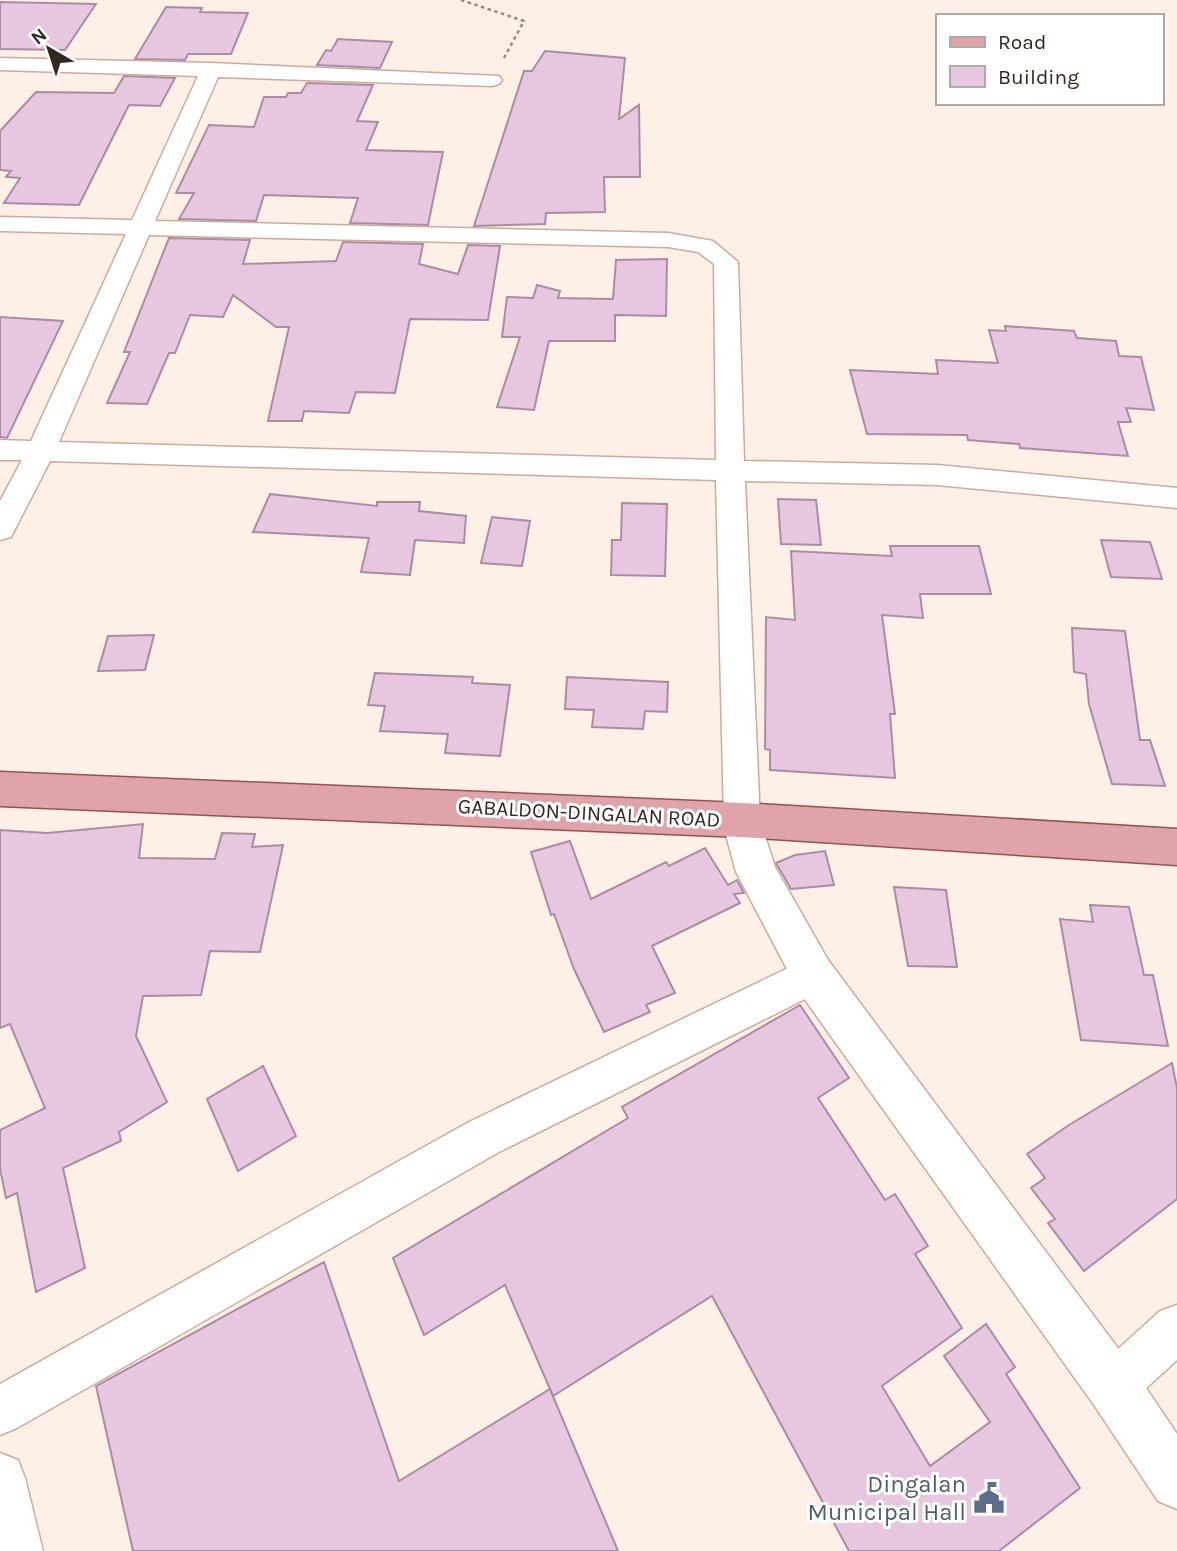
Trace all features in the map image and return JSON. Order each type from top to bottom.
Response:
[{"type":"main road","name":"GABALDON-DINGALAN ROAD","points":[[0,789],[742,820],[1177,846]]},
{"type":"street","points":[[0,64],[492,80]]},
{"type":"street","points":[[0,529],[41,451],[211,69]]},
{"type":"street","points":[[0,224],[668,240],[705,246],[726,262],[742,820],[756,872],[813,975],[1113,1386],[1177,1482]]},
{"type":"street","points":[[0,450],[511,466],[937,475],[1177,498]]},
{"type":"street","points":[[0,1411],[484,1137],[813,975]]},
{"type":"street","points":[[1113,1386],[1177,1328]]},
{"type":"street","points":[[0,1478],[17,1551]]},
{"type":"path","points":[[461,0],[524,21],[492,80]]},
{"type":"building","points":[[0,2],[96,4],[65,50],[0,49]]},
{"type":"building","points":[[166,7],[202,8],[200,12],[248,13],[231,54],[188,54],[185,60],[135,59]]},
{"type":"building","points":[[338,39],[392,42],[380,68],[317,65],[326,50],[331,51]]},
{"type":"building","points":[[545,51],[625,58],[619,119],[639,105],[640,177],[604,177],[605,212],[546,213],[545,224],[474,226],[524,71],[532,71]]},
{"type":"building","points":[[124,76],[175,78],[160,106],[129,105],[79,205],[4,203],[20,178],[6,177],[11,171],[0,170],[0,131],[36,92],[114,93]]},
{"type":"building","points":[[307,83],[373,85],[357,121],[378,122],[366,150],[443,152],[428,225],[350,223],[358,198],[264,195],[256,221],[179,219],[194,193],[176,193],[209,125],[254,127],[264,97],[286,97],[288,93],[301,93]]},
{"type":"building","points":[[169,238],[250,240],[243,264],[336,261],[343,242],[423,244],[419,264],[458,274],[468,245],[500,246],[488,320],[410,319],[395,393],[356,392],[349,413],[304,411],[302,421],[268,421],[289,327],[276,327],[233,295],[223,317],[190,315],[175,353],[169,353],[147,404],[107,403],[130,352],[124,352]]},
{"type":"building","points":[[667,259],[666,316],[615,315],[615,341],[549,341],[534,410],[497,407],[520,337],[502,337],[507,297],[533,298],[537,285],[560,291],[558,298],[613,299],[616,260]]},
{"type":"building","points":[[0,317],[63,321],[7,438],[0,437]]},
{"type":"building","points":[[1005,326],[1074,331],[1077,338],[1116,341],[1119,356],[1141,357],[1154,410],[1126,408],[1131,422],[1118,422],[1128,456],[1020,448],[1019,444],[968,440],[967,435],[867,434],[850,370],[938,374],[936,360],[998,363],[989,330],[1006,331]]},
{"type":"building","points":[[270,494],[377,506],[377,502],[420,502],[419,511],[466,516],[464,543],[415,540],[410,575],[361,572],[369,538],[253,532]]},
{"type":"building","points":[[778,499],[816,500],[821,545],[781,544]]},
{"type":"building","points":[[622,503],[667,504],[665,576],[611,575],[612,540],[621,540]]},
{"type":"building","points":[[492,517],[530,521],[522,566],[481,563]]},
{"type":"building","points":[[1101,540],[1150,542],[1162,579],[1111,577]]},
{"type":"building","points":[[890,546],[979,546],[991,594],[920,594],[923,618],[882,615],[895,714],[890,714],[895,778],[770,770],[770,750],[765,749],[766,617],[795,620],[791,551],[892,556]]},
{"type":"building","points":[[1072,628],[1125,631],[1140,740],[1150,740],[1165,786],[1112,784],[1089,704],[1086,674],[1074,672]]},
{"type":"building","points":[[154,635],[145,670],[98,671],[108,636]]},
{"type":"building","points":[[375,673],[473,677],[472,683],[510,685],[500,756],[445,753],[448,734],[380,731],[385,706],[368,705]]},
{"type":"building","points":[[567,677],[668,682],[667,712],[645,711],[643,729],[592,727],[594,710],[565,709]]},
{"type":"building","points":[[143,824],[139,858],[215,859],[222,833],[255,834],[252,847],[283,845],[260,952],[210,951],[201,995],[143,996],[136,1036],[167,1102],[119,1132],[121,1141],[63,1168],[85,1268],[36,1292],[17,1193],[6,1198],[0,1169],[0,1130],[45,1108],[10,1024],[0,1028],[0,830],[47,833]]},
{"type":"building","points":[[570,841],[591,899],[666,862],[669,866],[705,848],[728,885],[737,880],[744,893],[734,894],[740,903],[652,946],[675,993],[646,1005],[650,1012],[604,1032],[574,969],[554,914],[551,915],[531,852]]},
{"type":"building","points":[[825,851],[834,885],[791,889],[776,863],[795,855]]},
{"type":"building","points":[[894,887],[946,890],[957,967],[908,966]]},
{"type":"building","points":[[1090,905],[1129,907],[1144,975],[1153,975],[1168,1046],[1081,1040],[1060,919],[1093,922]]},
{"type":"building","points":[[800,1005],[849,1078],[818,1098],[885,1200],[895,1194],[928,1246],[915,1254],[962,1328],[882,1386],[930,1466],[990,1422],[944,1356],[986,1324],[1015,1367],[1006,1374],[1080,1488],[999,1551],[849,1551],[712,1296],[553,1396],[505,1285],[424,1335],[393,1258],[628,1118],[622,1107]]},
{"type":"building","points":[[1172,1063],[1177,1088],[1177,1199],[1084,1271],[1048,1223],[1055,1219],[1031,1188],[1045,1178],[1027,1154],[1069,1125]]},
{"type":"building","points":[[263,1066],[296,1136],[238,1171],[207,1099]]},
{"type":"building","points":[[324,1262],[399,1481],[550,1389],[618,1551],[133,1551],[96,1386]]},
{"type":"place","name":"Dingalan Municipal Hall","points":[[989,1498]]}]
